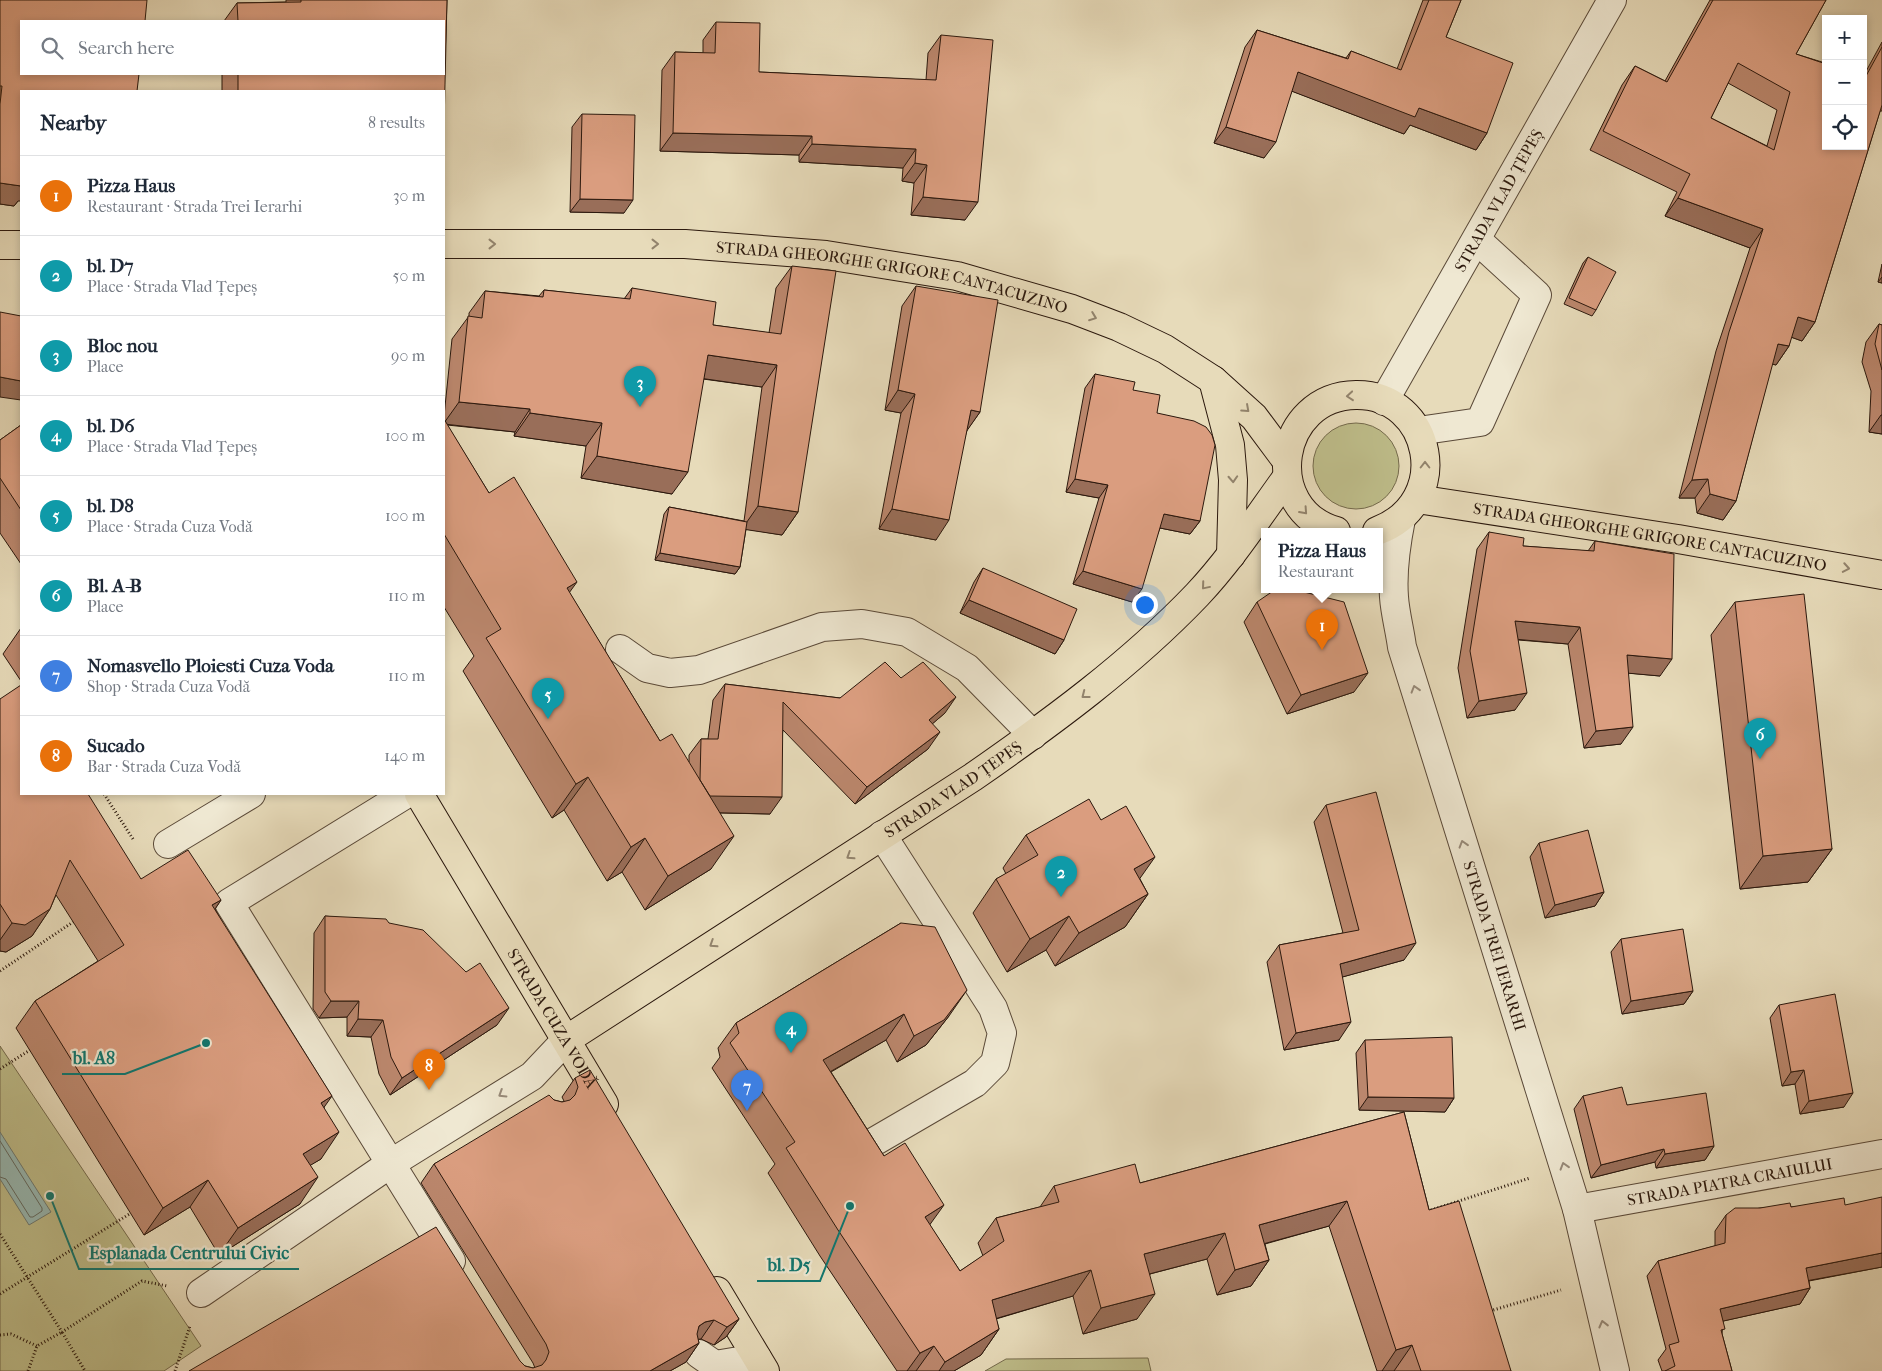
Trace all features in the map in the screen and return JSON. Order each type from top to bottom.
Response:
[{"type":"main road","name":"STRADA GHEORGHE GRIGORE CANTACUZINO","points":[[445,244],[685,244],[826,255],[957,276],[1072,309],[1119,327],[1166,349],[1213,380],[1254,417],[1287,468],[1291,491],[1298,504],[1307,515],[1319,524],[1329,528]]},
{"type":"main road","points":[[0,245],[20,245]]},
{"type":"main road","points":[[1213,380],[1231,454],[1233,480],[1231,555]]},
{"type":"main road","points":[[1287,468],[1290,443],[1297,427],[1306,416],[1329,400],[1357,395],[1384,401],[1397,409],[1409,419],[1418,431],[1424,448],[1426,465],[1424,483],[1409,509],[1389,527],[1383,529]]},
{"type":"main road","name":"STRADA VLAD ȚEPEȘ","points":[[566,1040],[973,777],[1033,735],[1115,671],[1198,594],[1231,555],[1287,468]]},
{"type":"main road","name":"STRADA GHEORGHE GRIGORE CANTACUZINO","points":[[1409,509],[1678,538],[1882,575]]},
{"type":"main road","name":"STRADA CUZA VODĂ","points":[[420,795],[616,1124]]},
{"type":"main road","points":[[702,1266],[761,1365]]},
{"type":"street","name":"STRADA VLAD ȚEPEȘ","points":[[1384,401],[1612,0]]},
{"type":"street","points":[[1418,431],[1480,422],[1537,295],[1477,240]]},
{"type":"street","name":"STRADA TREI IERARHI","points":[[1409,509],[1397,542],[1394,585],[1394,598],[1402,647],[1577,1209],[1615,1371]]},
{"type":"street","points":[[620,649],[647,668],[670,673],[699,670],[822,627],[862,624],[907,632],[967,668],[1033,735]]},
{"type":"street","points":[[168,844],[249,795]]},
{"type":"street","points":[[404,795],[230,903],[463,1280]]},
{"type":"street","points":[[865,1147],[975,1083],[995,1063],[1002,1033],[993,1008],[882,835]]},
{"type":"street","points":[[201,1293],[390,1164],[538,1087],[566,1040]]},
{"type":"street","name":"STRADA PIATRA CRAIULUI","points":[[1577,1209],[1882,1154]]},
{"type":"street","points":[[706,1363],[761,1365]]},
{"type":"path","points":[[105,795],[135,843]]},
{"type":"path","points":[[0,970],[73,922]]},
{"type":"path","points":[[0,1069],[30,1050]]},
{"type":"path","points":[[1424,1212],[1564,1168]]},
{"type":"path","points":[[0,1294],[131,1213]]},
{"type":"path","points":[[0,1234],[85,1371]]},
{"type":"path","points":[[28,1371],[37,1346],[142,1281],[201,1293],[175,1371]]},
{"type":"path","points":[[1486,1312],[1593,1281]]},
{"type":"path","points":[[0,1335],[11,1334],[37,1346]]},
{"type":"shaded area","points":[[1356,423],[1372,426],[1380,430],[1392,442],[1396,450],[1399,466],[1396,482],[1392,490],[1380,502],[1372,506],[1356,509],[1340,506],[1332,502],[1320,490],[1316,482],[1313,466],[1316,450],[1320,442],[1332,430],[1340,426]]},
{"type":"shaded area","points":[[0,1046],[201,1346],[164,1371],[0,1371]]},
{"type":"shaded area","points":[[1148,1358],[1151,1371],[985,1371],[1006,1359]]},
{"type":"water","points":[[0,1132],[51,1212],[29,1225],[0,1179]]},
{"type":"building","points":[[0,0],[147,0],[145,20],[20,20],[20,75],[139,75],[137,90],[20,90],[20,186],[0,183],[0,104],[2,86],[0,86]]},
{"type":"building","points":[[301,0],[447,0],[445,90],[238,90],[238,75],[445,75],[445,20],[238,20],[237,3],[301,2]]},
{"type":"building","points":[[1429,0],[1461,0],[1446,37],[1513,63],[1487,133],[1419,108],[1415,117],[1298,72],[1276,142],[1226,127],[1257,30],[1348,59],[1351,51],[1401,70]]},
{"type":"building","points":[[1713,0],[1826,0],[1796,54],[1822,63],[1822,150],[1867,150],[1867,74],[1882,47],[1882,105],[1815,322],[1798,317],[1789,346],[1778,344],[1736,501],[1710,494],[1708,479],[1692,480],[1729,332],[1763,229],[1678,198],[1690,174],[1603,131],[1635,66],[1667,82]],"holes":[[[1738,63],[1790,92],[1774,150],[1711,118]]]},
{"type":"building","points":[[716,22],[760,23],[759,72],[936,80],[941,35],[993,40],[978,202],[923,197],[927,165],[915,163],[916,149],[812,144],[812,136],[673,133],[675,52],[715,53]]},
{"type":"building","points":[[582,114],[635,115],[633,200],[580,199]]},
{"type":"building","points":[[1588,257],[1616,272],[1596,310],[1569,298]]},
{"type":"building","points":[[792,266],[836,271],[798,512],[758,506],[777,365],[708,355],[688,472],[597,456],[602,423],[530,413],[530,409],[459,402],[468,316],[482,318],[485,291],[543,297],[544,290],[630,299],[632,288],[716,302],[713,325],[781,334]]},
{"type":"building","points":[[916,286],[998,300],[980,412],[971,410],[949,520],[892,509],[915,394],[898,390]]},
{"type":"building","points":[[0,312],[20,316],[20,381],[0,377]]},
{"type":"building","points":[[1879,324],[1882,325],[1882,370],[1875,344]]},
{"type":"building","points":[[1095,374],[1135,382],[1133,390],[1160,395],[1157,413],[1194,421],[1206,427],[1212,435],[1215,445],[1200,521],[1164,514],[1142,589],[1083,571],[1108,485],[1075,479]]},
{"type":"building","points":[[445,421],[489,493],[514,477],[577,582],[567,588],[660,741],[672,734],[734,836],[668,876],[645,838],[631,847],[588,777],[576,784],[486,638],[501,629],[445,536]]},
{"type":"building","points":[[20,426],[20,508],[0,478],[0,440]]},
{"type":"building","points":[[669,507],[747,522],[740,567],[660,553]]},
{"type":"building","points":[[1489,532],[1524,538],[1523,546],[1594,551],[1595,541],[1674,554],[1672,659],[1627,655],[1633,727],[1596,731],[1580,627],[1515,621],[1527,693],[1479,701],[1470,651]]},
{"type":"building","points":[[983,568],[1077,609],[1064,640],[969,600]]},
{"type":"building","points":[[1270,593],[1308,593],[1344,602],[1368,673],[1301,695],[1257,602]]},
{"type":"building","points":[[1804,594],[1832,849],[1763,856],[1735,602]]},
{"type":"building","points":[[885,662],[901,678],[923,662],[956,697],[929,720],[940,732],[867,787],[783,702],[782,797],[710,796],[700,780],[701,739],[718,739],[725,684],[840,698]]},
{"type":"building","points":[[20,686],[20,795],[89,795],[141,879],[188,850],[221,900],[212,905],[332,1096],[321,1103],[339,1132],[303,1154],[318,1177],[238,1228],[208,1180],[163,1208],[35,1001],[124,945],[70,860],[50,909],[25,925],[12,923],[0,904],[0,699]]},
{"type":"building","points":[[1376,792],[1416,943],[1340,964],[1351,1022],[1296,1033],[1279,945],[1359,930],[1326,805]]},
{"type":"building","points":[[1089,799],[1101,820],[1126,806],[1155,857],[1134,869],[1148,894],[1079,933],[1069,916],[1030,939],[996,879],[1038,855],[1026,835]]},
{"type":"building","points":[[1588,830],[1604,892],[1555,905],[1539,843]]},
{"type":"building","points":[[325,916],[386,919],[389,923],[423,930],[466,972],[480,963],[509,1008],[402,1078],[391,1057],[383,1020],[358,1019],[359,1001],[331,1001],[325,992]]},
{"type":"building","points":[[901,923],[935,927],[967,990],[944,1020],[914,1036],[904,1014],[823,1060],[884,1156],[905,1143],[944,1205],[925,1217],[960,1271],[1004,1241],[996,1218],[1059,1202],[1054,1186],[1135,1164],[1140,1183],[1404,1112],[1429,1210],[1459,1201],[1511,1371],[1421,1371],[1412,1345],[1396,1350],[1347,1201],[1259,1225],[1269,1260],[1235,1270],[1225,1233],[1144,1254],[1155,1294],[1101,1308],[1091,1270],[992,1300],[999,1329],[945,1362],[934,1346],[920,1353],[786,1148],[795,1142],[730,1043],[739,1033],[736,1023]]},
{"type":"building","points":[[1683,929],[1693,991],[1631,1001],[1621,939]]},
{"type":"building","points":[[1835,994],[1853,1093],[1809,1101],[1804,1070],[1791,1072],[1779,1005]]},
{"type":"building","points":[[1452,1037],[1454,1098],[1368,1097],[1365,1040]]},
{"type":"building","points":[[590,1070],[739,1319],[727,1327],[714,1320],[705,1322],[699,1326],[697,1334],[699,1343],[650,1371],[189,1371],[436,1227],[520,1361],[525,1366],[533,1368],[542,1365],[549,1352],[546,1344],[434,1164],[549,1095],[554,1100],[562,1102],[570,1100],[575,1095],[578,1087],[575,1078]]},
{"type":"building","points":[[1622,1087],[1627,1105],[1706,1093],[1714,1146],[1665,1154],[1664,1149],[1601,1165],[1583,1096]]},
{"type":"building","points":[[1882,1197],[1882,1253],[1806,1268],[1810,1288],[1720,1309],[1725,1329],[1721,1330],[1732,1371],[1665,1371],[1675,1366],[1669,1345],[1679,1342],[1658,1261],[1725,1243],[1726,1215],[1735,1208],[1760,1208],[1790,1203],[1791,1207],[1844,1198],[1845,1205]]},
{"type":"place","name":"Bloc nou","points":[[640,407]]},
{"type":"place","name":"Pizza Haus","points":[[1322,650]]},
{"type":"place","name":"bl. D8","points":[[548,719]]},
{"type":"place","name":"Bl. A-B","points":[[1760,759]]},
{"type":"place","name":"bl. D7","points":[[1061,897]]},
{"type":"place","name":"bl. A8","points":[[206,1043]]},
{"type":"place","name":"bl. D6","points":[[791,1053]]},
{"type":"place","name":"Sucado","points":[[429,1090]]},
{"type":"place","name":"Nomasvello Ploiesti Cuza Voda","points":[[747,1111]]},
{"type":"place","name":"Esplanada Centrului Civic","points":[[50,1196]]},
{"type":"place","name":"bl. D5","points":[[850,1206]]}]
